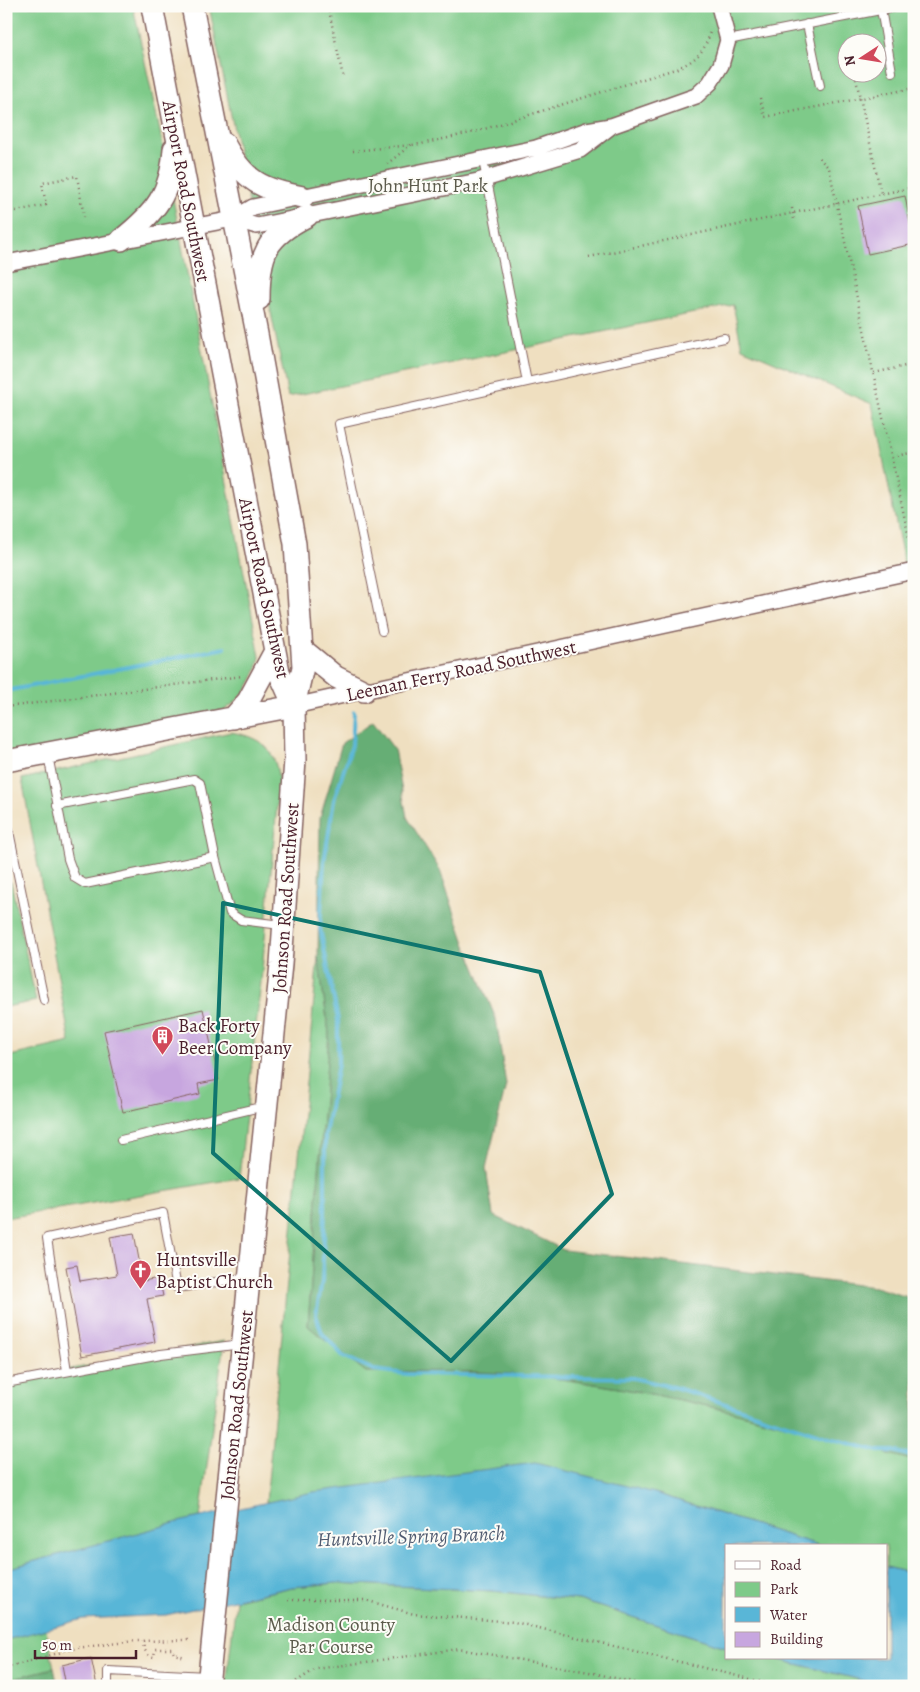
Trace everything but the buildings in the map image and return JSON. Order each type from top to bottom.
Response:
[{"type":"street","name":"Airport Road Southwest","points":[[152,6],[175,126],[257,334],[295,544],[303,667],[294,706]]},
{"type":"street","name":"Airport Road Southwest","points":[[192,6],[213,117],[214,223],[275,651],[279,672],[294,706]]},
{"type":"street","points":[[6,263],[214,223],[257,226],[305,207],[536,148],[587,130],[611,126],[696,96],[710,83],[721,65],[728,40],[719,6]]},
{"type":"street","points":[[213,117],[224,144],[237,166],[262,187],[279,193],[305,207],[487,179],[580,150],[611,126]]},
{"type":"street","points":[[120,240],[157,208],[169,185],[175,126]]},
{"type":"street","points":[[257,334],[259,271],[264,254],[272,241],[305,207]]},
{"type":"street","name":"Leeman Ferry Road Southwest","points":[[6,761],[294,706],[914,571]]},
{"type":"street","points":[[302,649],[336,677],[364,691]]},
{"type":"street","points":[[233,718],[248,700],[275,651]]},
{"type":"street","name":"Johnson Road Southwest","points":[[209,1681],[284,925],[295,760],[294,706]]},
{"type":"lane","points":[[728,40],[901,6]]},
{"type":"lane","points":[[882,10],[892,72]]},
{"type":"lane","points":[[807,24],[820,86]]},
{"type":"lane","points":[[483,160],[527,382]]},
{"type":"lane","points":[[382,631],[339,424],[724,338]]},
{"type":"lane","points":[[48,753],[68,858],[75,878],[84,884],[215,856]]},
{"type":"lane","points":[[57,806],[194,779],[200,783],[215,856],[230,913],[241,920],[284,925]]},
{"type":"lane","points":[[6,817],[44,1000]]},
{"type":"lane","points":[[121,1140],[266,1106]]},
{"type":"lane","points":[[67,1371],[47,1238],[163,1213],[177,1288],[249,1278]]},
{"type":"lane","points":[[6,1383],[161,1354],[242,1344]]},
{"type":"lane","points":[[108,1686],[108,1671],[209,1681]]},
{"type":"path","points":[[328,6],[344,77]]},
{"type":"path","points":[[353,151],[412,144],[500,125],[687,65],[696,59],[708,42],[709,22]]},
{"type":"path","points":[[857,82],[881,194]]},
{"type":"path","points":[[760,98],[766,117],[914,88]]},
{"type":"path","points":[[386,164],[412,144]]},
{"type":"path","points":[[819,158],[829,168],[914,558]]},
{"type":"path","points":[[6,213],[46,205],[42,184],[77,176],[84,217]]},
{"type":"path","points":[[589,257],[914,187]]},
{"type":"path","points":[[792,208],[794,219]]},
{"type":"path","points":[[874,373],[914,364]]},
{"type":"path","points":[[892,457],[914,452]]},
{"type":"path","points":[[6,707],[249,675]]},
{"type":"path","points":[[288,1600],[365,1600],[414,1614],[514,1622],[779,1686]]},
{"type":"path","points":[[6,1668],[76,1648],[143,1641],[189,1640]]},
{"type":"path","points":[[143,1641],[144,1649],[149,1656],[154,1657],[155,1649],[172,1649],[174,1654],[185,1657]]},
{"type":"path","points":[[294,1686],[297,1681],[316,1670],[459,1649],[589,1672],[650,1686]]},
{"type":"highlighted area","points":[[223,903],[540,972],[612,1194],[451,1361],[213,1153]]},
{"type":"green space","points":[[6,6],[133,6],[163,146],[260,657],[248,687],[237,700],[224,710],[6,758]]},
{"type":"green space","name":"John Hunt Park","points":[[209,6],[914,6],[914,561],[904,563],[872,404],[742,348],[733,305],[288,397]]},
{"type":"green space","points":[[373,721],[394,749],[407,817],[440,870],[465,943],[496,1019],[506,1085],[486,1168],[493,1215],[564,1250],[875,1287],[914,1299],[914,1461],[777,1423],[685,1401],[591,1383],[500,1373],[366,1372],[308,1326],[329,1033],[318,957],[320,818],[342,743]]},
{"type":"green space","points":[[231,732],[252,738],[266,747],[275,762],[279,783],[261,982],[239,1178],[6,1218],[6,1057],[70,1042],[22,779]]},
{"type":"green space","points":[[11,882],[36,1001],[6,1007],[6,883]]},
{"type":"green space","points":[[318,957],[329,1033],[308,1326],[366,1372],[500,1373],[592,1383],[731,1411],[914,1461],[914,1574],[888,1568],[888,1544],[815,1544],[655,1493],[266,1502]]},
{"type":"green space","points":[[224,1341],[200,1517],[6,1569],[6,1381]]},
{"type":"green space","name":"Madison County Par Course","points":[[337,1583],[493,1591],[579,1600],[725,1647],[725,1660],[780,1660],[886,1686],[226,1686],[236,1600],[292,1587]]},
{"type":"green space","points":[[46,1629],[54,1668],[6,1680],[6,1640]]},
{"type":"green space","points":[[54,1668],[58,1686],[6,1686],[6,1680]]},
{"type":"water","name":"Huntsville Spring Branch","points":[[535,1463],[655,1493],[815,1544],[725,1544],[725,1647],[579,1600],[493,1591],[337,1583],[292,1587],[166,1615],[83,1619],[6,1640],[6,1569],[178,1522],[313,1492]]},
{"type":"water","points":[[888,1568],[914,1574],[914,1686],[886,1686],[780,1660],[888,1660]]},
{"type":"waterway","points":[[6,691],[225,648]]},
{"type":"waterway","points":[[354,712],[352,745],[334,800],[324,862],[320,928],[338,1020],[338,1064],[325,1135],[325,1213],[322,1281],[316,1315],[322,1333],[343,1356],[374,1370],[407,1374],[633,1378],[677,1388],[829,1438],[879,1451],[894,1451],[914,1457]]},
{"type":"place","name":"Back Forty Beer Company","points":[[162,1055]]},
{"type":"place","name":"Huntsville Baptist Church","points":[[140,1289]]}]
